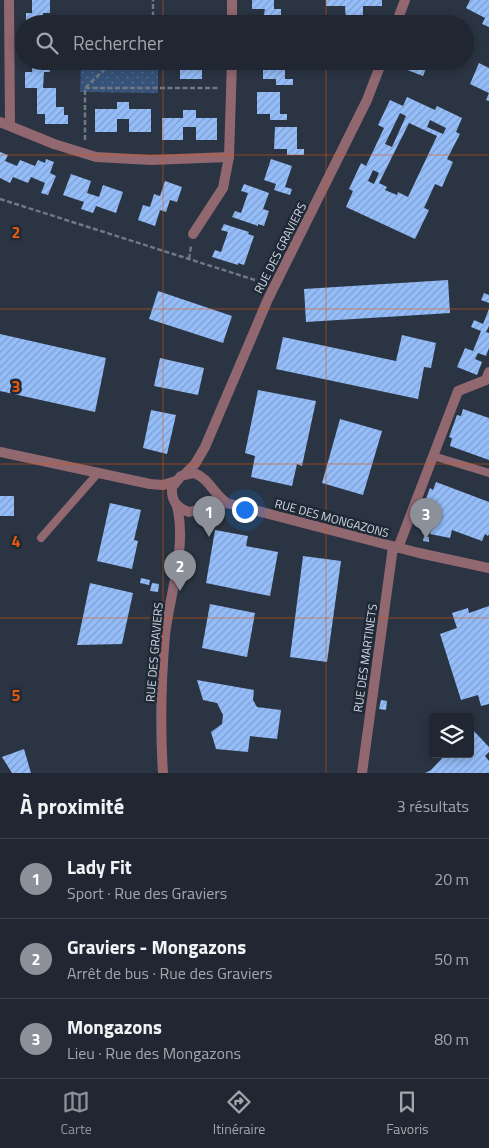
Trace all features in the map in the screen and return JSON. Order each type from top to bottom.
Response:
[{"type":"street","points":[[9,0],[5,123],[54,144],[96,157],[151,160],[229,157]]},
{"type":"street","points":[[232,0],[232,15]]},
{"type":"street","points":[[399,15],[405,0]]},
{"type":"street","points":[[193,234],[223,188],[229,157],[232,70]]},
{"type":"street","name":"RUE DES GRAVIERS","points":[[185,474],[195,464],[205,447],[279,278],[367,100],[379,70]]},
{"type":"street","name":"RUE DES MARTINETS","points":[[362,773],[396,547],[458,391],[486,380],[489,372]]},
{"type":"street","name":"RUE DES GRAVIERS","points":[[205,447],[203,458],[207,482]]},
{"type":"street","points":[[0,452],[150,484],[163,485],[176,481]]},
{"type":"street","points":[[150,484],[175,503],[188,512],[198,510],[210,498],[207,482],[194,473],[185,474],[172,487],[175,503]]},
{"type":"street","name":"RUE DES MONGAZONS","points":[[207,482],[219,498],[227,503],[396,547],[489,568]]},
{"type":"street","name":"RUE DES GRAVIERS","points":[[175,503],[181,533]]},
{"type":"street","name":"RUE DES MONGAZONS","points":[[198,510],[227,503]]},
{"type":"street","name":"RUE DES GRAVIERS","points":[[163,773],[161,700],[165,635],[181,533],[185,524],[198,510]]},
{"type":"lane","points":[[433,456],[489,473]]},
{"type":"lane","points":[[40,538],[98,473]]},
{"type":"path","points":[[153,0],[153,15]]},
{"type":"path","points":[[84,154],[85,88],[104,70]]},
{"type":"path","points":[[85,88],[233,88]]},
{"type":"path","points":[[0,199],[256,280],[279,278]]},
{"type":"shaded area","points":[[81,70],[158,70],[158,93],[80,92]]},
{"type":"building","points":[[32,0],[50,0],[50,13],[26,15],[26,13],[32,13]]},
{"type":"building","points":[[252,0],[274,0],[274,9],[281,9],[281,15],[264,15],[265,9],[252,9]]},
{"type":"building","points":[[326,0],[382,0],[382,6],[363,6],[363,15],[346,15],[345,6],[326,6]]},
{"type":"building","points":[[470,0],[489,0],[489,27],[482,24],[485,18],[466,8]]},
{"type":"building","points":[[479,63],[489,68],[489,93],[470,84]]},
{"type":"building","points":[[32,70],[50,70],[50,72],[44,72],[43,88],[56,88],[56,107],[64,107],[64,115],[68,115],[68,124],[45,124],[45,114],[37,114],[37,88],[25,88],[25,72],[32,72]]},
{"type":"building","points":[[180,70],[202,70],[202,79],[180,79]]},
{"type":"building","points":[[263,70],[285,70],[285,79],[293,79],[293,85],[276,85],[276,79],[263,79]]},
{"type":"building","points":[[407,70],[425,70],[423,76]]},
{"type":"building","points":[[257,92],[280,92],[280,114],[287,114],[287,120],[270,120],[270,114],[257,114]]},
{"type":"building","points":[[407,97],[435,110],[437,106],[462,118],[456,132],[460,134],[447,159],[453,162],[442,187],[435,184],[424,208],[429,210],[415,239],[346,207],[353,191],[349,189],[361,163],[366,166],[384,128],[378,125],[390,100],[403,106]],"holes":[[[400,113],[406,116],[392,147],[385,144]],[[430,120],[446,128],[443,134],[427,127]],[[409,123],[437,136],[408,197],[398,192],[397,195],[385,190],[387,187],[379,183]],[[373,170],[379,173],[374,184],[368,181]]]},
{"type":"building","points":[[117,102],[129,102],[129,109],[151,109],[151,132],[129,132],[129,119],[117,119],[117,132],[95,132],[95,109],[117,109]]},
{"type":"building","points":[[183,110],[196,110],[196,118],[217,118],[217,140],[196,140],[196,127],[183,127],[183,140],[162,140],[162,118],[183,118]]},
{"type":"building","points":[[275,127],[297,127],[297,149],[304,149],[304,155],[287,155],[287,149],[274,149]]},
{"type":"building","points":[[0,152],[8,155],[5,161],[17,166],[20,160],[35,166],[38,160],[45,163],[46,159],[54,162],[50,173],[56,176],[48,195],[41,193],[45,183],[31,177],[28,183],[13,177],[10,183],[0,178]]},
{"type":"building","points":[[271,159],[292,166],[285,187],[292,189],[290,195],[274,190],[276,184],[264,180]]},
{"type":"building","points":[[71,174],[91,181],[87,193],[99,197],[103,185],[123,192],[116,213],[96,206],[93,213],[81,209],[84,202],[63,195]]},
{"type":"building","points":[[165,181],[182,187],[177,202],[170,200],[166,212],[160,210],[155,226],[138,220],[143,205],[150,207],[154,194],[160,196]]},
{"type":"building","points":[[244,184],[269,193],[263,209],[269,211],[264,226],[258,224],[258,226],[232,217],[235,211],[241,213],[248,193],[241,191]]},
{"type":"building","points":[[224,224],[249,232],[248,234],[254,236],[244,265],[212,257],[215,250],[221,252],[228,232],[221,230]]},
{"type":"building","points":[[448,280],[450,313],[306,322],[304,289]]},
{"type":"building","points":[[158,291],[232,316],[223,343],[149,319]]},
{"type":"building","points":[[484,293],[489,295],[489,303],[481,300]]},
{"type":"building","points":[[489,309],[489,326],[486,332],[489,333],[489,348],[486,356],[478,353],[475,359],[482,362],[477,375],[457,367],[465,348],[473,351],[481,331],[471,327],[474,320],[483,324]]},
{"type":"building","points":[[0,334],[106,358],[95,412],[0,391]]},
{"type":"building","points":[[402,335],[436,343],[431,368],[424,367],[418,399],[276,369],[283,337],[396,361]]},
{"type":"building","points":[[160,358],[204,368],[198,395],[154,386]]},
{"type":"building","points":[[258,390],[316,401],[302,466],[297,464],[292,486],[251,477],[255,456],[245,453]]},
{"type":"building","points":[[463,409],[489,418],[489,460],[450,446],[452,438],[449,437],[457,415],[461,416]]},
{"type":"building","points":[[151,410],[176,415],[167,454],[143,448]]},
{"type":"building","points":[[340,419],[382,431],[363,495],[322,483]]},
{"type":"building","points":[[436,482],[489,502],[488,536],[485,534],[482,541],[452,530],[450,538],[430,534],[433,523],[422,519],[425,512],[421,511],[430,488],[433,490]]},
{"type":"building","points":[[0,496],[14,496],[14,516],[0,516]]},
{"type":"building","points":[[110,503],[141,510],[134,540],[138,541],[132,569],[97,561]]},
{"type":"building","points":[[215,530],[248,536],[246,546],[278,552],[270,596],[206,583]]},
{"type":"building","points":[[424,536],[429,537],[429,542],[423,541]]},
{"type":"building","points":[[303,556],[341,561],[327,662],[290,657]]},
{"type":"building","points":[[141,578],[150,580],[149,585],[140,583]]},
{"type":"building","points":[[90,583],[133,593],[122,644],[77,645]]},
{"type":"building","points":[[152,583],[159,584],[158,592],[150,591]]},
{"type":"building","points":[[210,604],[255,613],[247,657],[202,648]]},
{"type":"building","points":[[489,606],[489,704],[481,706],[478,695],[461,700],[440,634],[457,628],[452,613],[468,608],[469,613]]},
{"type":"building","points":[[197,680],[254,690],[253,700],[257,707],[281,710],[277,739],[250,736],[248,752],[216,749],[211,732],[222,724],[223,715],[217,703],[203,700]]},
{"type":"building","points":[[381,700],[387,701],[386,710],[379,709]]},
{"type":"building","points":[[474,731],[489,747],[489,752],[485,756],[489,761],[489,773],[425,773],[431,770],[442,758],[474,758]]},
{"type":"building","points":[[24,749],[31,773],[12,773],[2,757]]},
{"type":"place","name":"Lady Fit","points":[[209,537]]},
{"type":"place","name":"Mongazons","points":[[426,539]]},
{"type":"place","name":"Graviers - Mongazons","points":[[180,591]]}]
